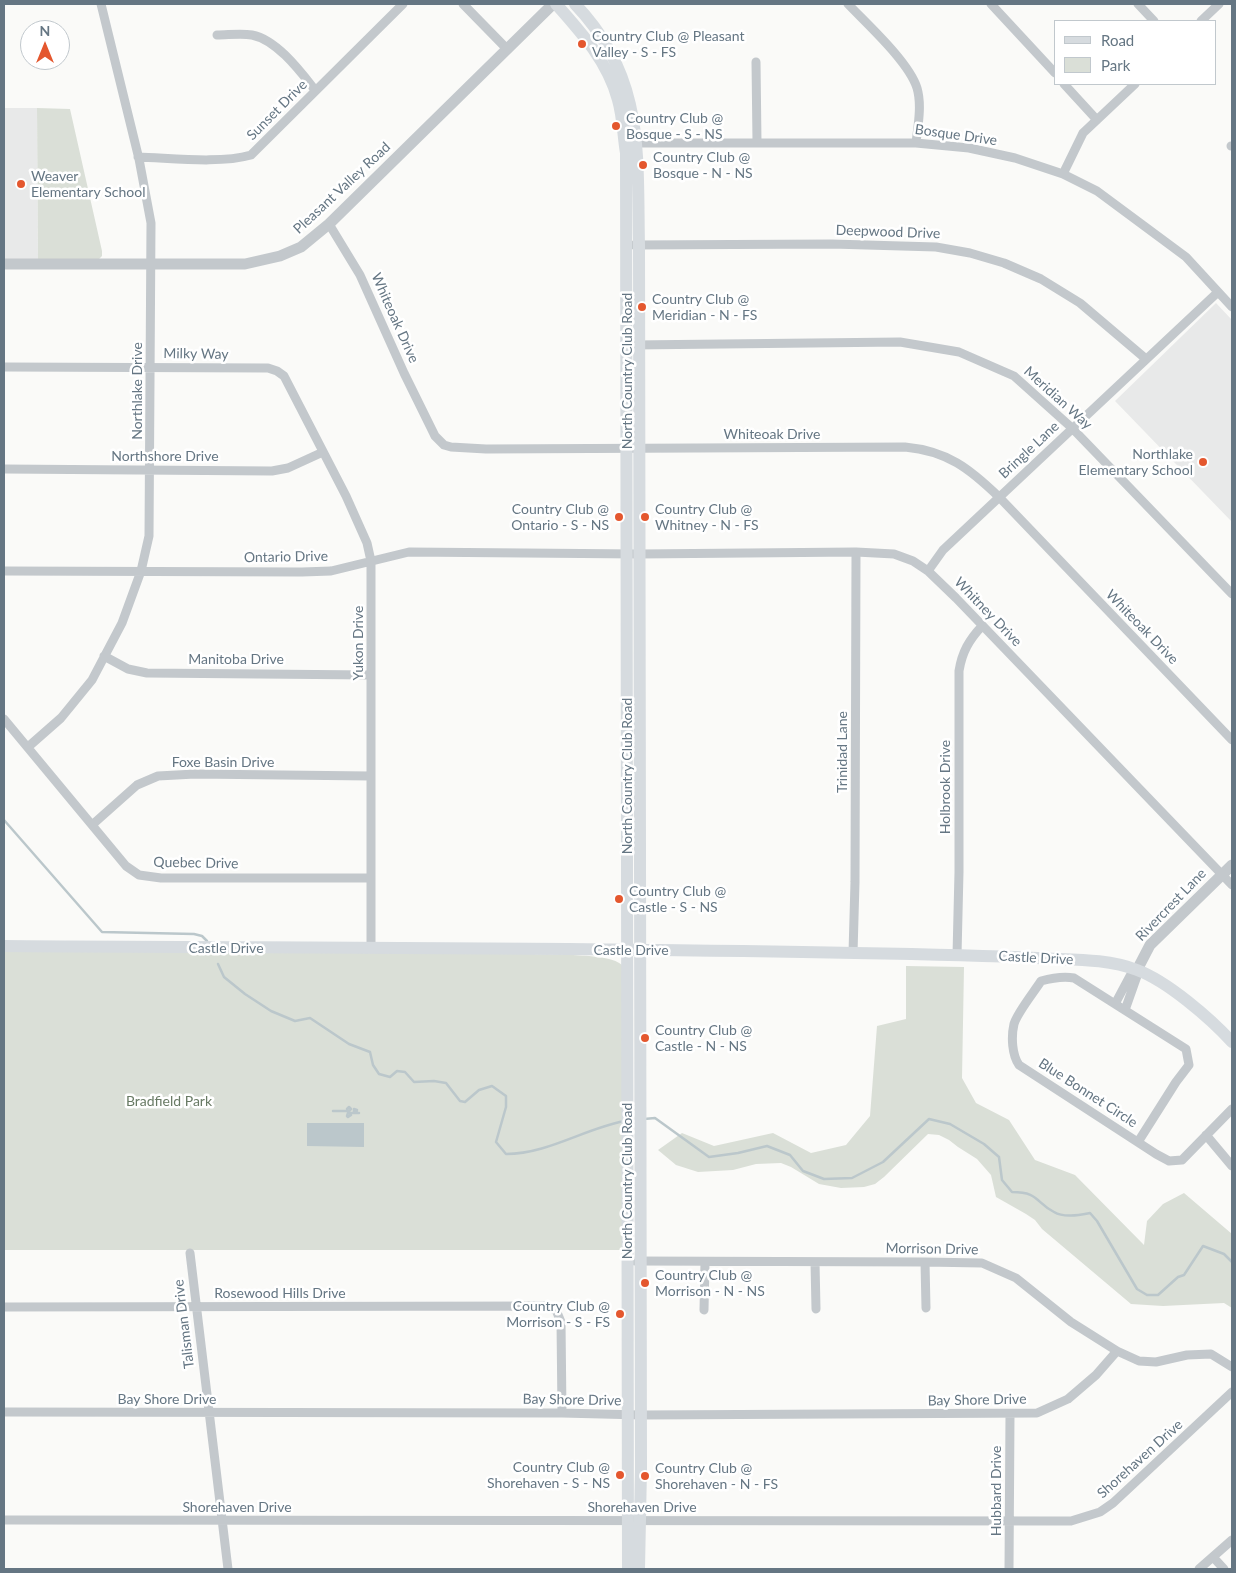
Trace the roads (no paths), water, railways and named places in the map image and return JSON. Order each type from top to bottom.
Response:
[{"type":"main road","name":"North Country Club Road","points":[[554,4],[579,30],[598,56],[613,83],[631,144]]},
{"type":"main road","name":"North Country Club Road","points":[[575,4],[592,22],[606,42],[619,66],[630,99],[633,245],[634,950],[640,1105],[640,1261],[634,1415],[634,1521],[639,1569]]},
{"type":"main road","name":"Castle Drive","points":[[4,946],[634,950],[957,955],[1085,960],[1109,963],[1137,970],[1160,982],[1215,1024],[1232,1042]]},
{"type":"main road","name":"North Country Club Road","points":[[634,950],[627,1102],[627,1261],[634,1415]]},
{"type":"main road","points":[[627,1184],[640,1184]]},
{"type":"main road","name":"North Country Club Road","points":[[628,1569],[634,1521]]},
{"type":"street","name":"Northlake Drive","points":[[28,747],[61,718],[92,680],[122,623],[141,571],[149,536],[150,213],[101,4]]},
{"type":"street","name":"Sunset Drive","points":[[138,156],[237,159],[252,154],[403,4]]},
{"type":"street","points":[[463,4],[507,49]]},
{"type":"street","name":"Pleasant Valley Road","points":[[4,264],[245,264],[280,256],[301,247],[329,224],[554,4]]},
{"type":"street","points":[[848,4],[906,67],[910,74],[916,88],[919,107],[916,142]]},
{"type":"street","points":[[991,4],[1054,72]]},
{"type":"street","points":[[1138,4],[1153,20]]},
{"type":"street","points":[[1202,20],[1219,4]]},
{"type":"street","points":[[217,35],[251,35],[262,38],[299,70],[315,90]]},
{"type":"street","points":[[756,62],[756,142]]},
{"type":"street","points":[[1065,85],[1097,120]]},
{"type":"street","points":[[1063,174],[1083,133],[1134,85]]},
{"type":"street","name":"Bosque Drive","points":[[631,144],[916,142],[969,148],[1015,158],[1063,174],[1097,191],[1186,257],[1232,307]]},
{"type":"street","name":"Whiteoak Drive","points":[[329,224],[360,275],[435,436],[444,445],[486,449],[924,449],[957,462],[999,497],[1232,740]]},
{"type":"street","name":"Deepwood Drive","points":[[633,245],[832,244],[936,246],[970,253],[1041,279],[1080,303],[1146,359]]},
{"type":"street","name":"Bringle Lane","points":[[928,570],[943,550],[1218,292]]},
{"type":"street","name":"Meridian Way","points":[[633,345],[900,342],[959,352],[1014,376],[1072,428],[1232,594]]},
{"type":"street","name":"Milky Way","points":[[4,367],[268,368]]},
{"type":"street","name":"Yukon Drive","points":[[268,368],[284,376],[346,496],[367,543],[371,561],[371,948]]},
{"type":"street","name":"Northshore Drive","points":[[4,469],[272,471],[288,468],[323,452]]},
{"type":"street","name":"Ontario Drive","points":[[4,571],[302,572],[331,570],[408,552],[633,554]]},
{"type":"street","name":"Whitney Drive","points":[[633,554],[856,552],[894,554],[913,561],[928,570],[1232,885]]},
{"type":"street","name":"Trinidad Lane","points":[[853,953],[856,552]]},
{"type":"street","name":"Holbrook Drive","points":[[957,955],[959,671],[966,646],[972,636],[982,626]]},
{"type":"street","name":"Manitoba Drive","points":[[104,656],[128,669],[147,673],[371,675]]},
{"type":"street","name":"Quebec Drive","points":[[4,719],[126,866],[139,875],[161,878],[370,878]]},
{"type":"street","name":"Foxe Basin Drive","points":[[92,825],[137,786],[158,776],[195,774],[370,776]]},
{"type":"street","name":"Rivercrest Lane","points":[[1137,970],[1150,945],[1232,865]]},
{"type":"street","points":[[1115,1004],[1131,974],[1137,970]]},
{"type":"street","points":[[1125,1010],[1137,976],[1137,970]]},
{"type":"street","name":"Blue Bonnet Circle","points":[[1053,978],[1074,978],[1115,1004],[1186,1049],[1189,1058],[1189,1065],[1138,1142],[1019,1065],[1014,1059],[1014,1023],[1041,981],[1053,978]]},
{"type":"street","points":[[1138,1142],[1169,1161],[1176,1162],[1182,1160],[1232,1109]]},
{"type":"street","points":[[1206,1135],[1232,1166]]},
{"type":"street","name":"Talisman Drive","points":[[190,1253],[228,1569]]},
{"type":"street","name":"Morrison Drive","points":[[627,1261],[925,1262],[987,1265],[1016,1278],[1071,1322],[1117,1351],[1140,1361],[1156,1362],[1188,1355],[1211,1354],[1232,1367]]},
{"type":"street","points":[[704,1310],[705,1262]]},
{"type":"street","points":[[815,1262],[816,1310]]},
{"type":"street","points":[[925,1262],[926,1308]]},
{"type":"street","name":"Rosewood Hills Drive","points":[[4,1307],[544,1306],[556,1310],[561,1322],[562,1413]]},
{"type":"street","name":"Bay Shore Drive","points":[[4,1412],[562,1413],[634,1415],[1037,1413],[1068,1399],[1096,1375],[1117,1351]]},
{"type":"street","name":"Shorehaven Drive","points":[[4,1520],[1071,1521],[1100,1512],[1113,1504],[1232,1392]]},
{"type":"street","name":"Hubbard Drive","points":[[1009,1569],[1010,1414]]},
{"type":"street","points":[[1199,1569],[1232,1540]]},
{"type":"street","points":[[1213,1557],[1224,1569]]},
{"type":"waterway","points":[[4,820],[102,932],[194,934],[202,936],[207,941]]},
{"type":"waterway","points":[[218,964],[224,977],[271,1011],[295,1021],[310,1018],[349,1044],[370,1052],[373,1065],[379,1074],[390,1077],[397,1071],[405,1072],[414,1082],[434,1081],[446,1083],[460,1101],[465,1102],[479,1090],[492,1086],[506,1096],[506,1107],[496,1142],[506,1154],[521,1153],[551,1146],[624,1121]]},
{"type":"waterway","points":[[333,1111],[349,1111],[351,1109],[349,1107],[347,1110],[348,1111],[349,1112],[349,1113],[350,1114],[351,1115],[348,1117],[348,1113],[350,1113],[356,1113]]},
{"type":"waterway","points":[[356,1113],[357,1110],[354,1109],[354,1113],[359,1113]]},
{"type":"waterway","points":[[644,1119],[655,1118],[709,1157],[767,1146],[790,1155],[803,1171],[824,1179],[852,1178],[883,1162],[929,1119],[950,1124],[984,1144],[999,1157],[1002,1180],[1012,1192],[1021,1192],[1032,1196],[1058,1214],[1090,1213],[1097,1221],[1137,1289],[1147,1295],[1158,1295],[1178,1277],[1184,1275],[1203,1246],[1224,1254],[1232,1262]]},
{"type":"place","name":"Country Club @ Pleasant Valley - S - FS","points":[[582,44]]},
{"type":"place","name":"Country Club @ Bosque - S - NS","points":[[616,126]]},
{"type":"place","name":"Country Club @ Bosque - N - NS","points":[[643,165]]},
{"type":"place","name":"Weaver Elementary School","points":[[21,184]]},
{"type":"place","name":"Country Club @ Meridian - N - FS","points":[[642,307]]},
{"type":"place","name":"Northlake Elementary School","points":[[1203,462]]},
{"type":"place","name":"Country Club @ Ontario - S - NS","points":[[619,517]]},
{"type":"place","name":"Country Club @ Whitney - N - FS","points":[[645,517]]},
{"type":"place","name":"Country Club @ Castle - S - NS","points":[[619,899]]},
{"type":"place","name":"Country Club @ Castle - N - NS","points":[[645,1038]]},
{"type":"place","name":"Country Club @ Morrison - N - NS","points":[[645,1283]]},
{"type":"place","name":"Country Club @ Morrison - S - FS","points":[[620,1314]]},
{"type":"place","name":"Country Club @ Shorehaven - S - NS","points":[[620,1475]]},
{"type":"place","name":"Country Club @ Shorehaven - N - FS","points":[[645,1476]]},
{"type":"park label","name":"Bradfield Park","points":[[169,1101]]}]
